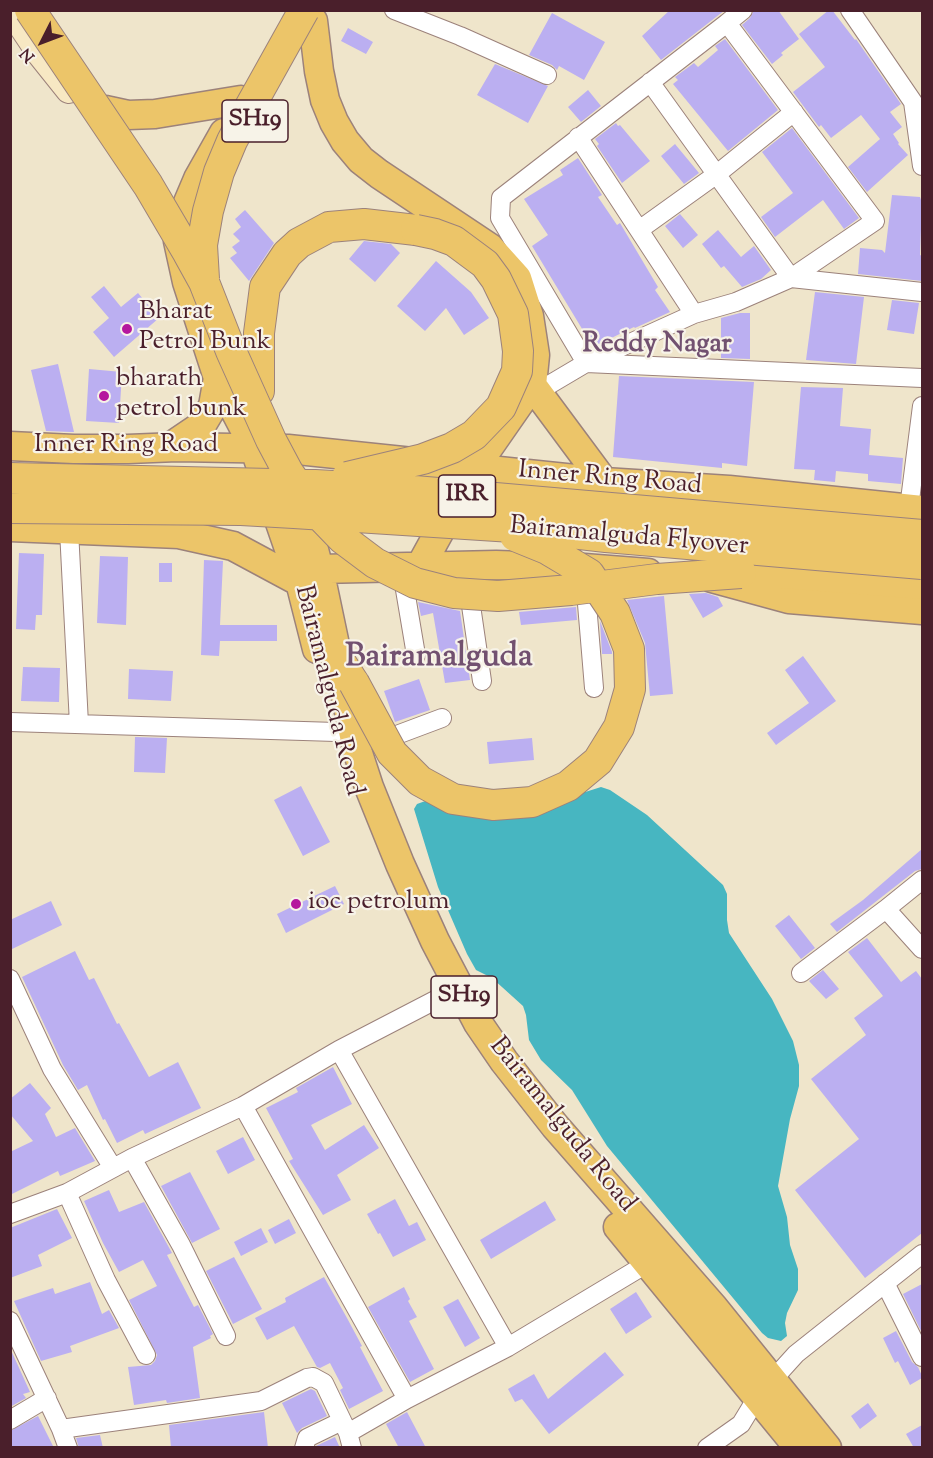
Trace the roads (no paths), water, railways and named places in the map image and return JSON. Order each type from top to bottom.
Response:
[{"type":"highway","points":[[30,10],[148,185],[206,259]]},
{"type":"highway","points":[[307,13],[251,105],[232,141],[219,172],[207,211],[202,245],[231,351],[271,440],[288,472],[313,508],[343,539],[375,563],[415,583],[454,593],[498,596],[572,590],[666,578],[741,573],[782,573],[922,584]]},
{"type":"highway","points":[[259,390],[259,333],[265,287],[287,254],[299,243],[329,227],[364,224],[435,234],[454,241],[485,264],[496,279],[506,296],[517,333],[517,371],[511,389],[501,407],[488,422],[474,435],[452,448],[423,459],[315,484]]},
{"type":"highway","name":"Bairamalguda Flyover","points":[[10,478],[315,484],[922,535]]},
{"type":"highway","name":"Bairamalguda Flyover","points":[[10,508],[241,510],[487,525],[922,564]]},
{"type":"highway","points":[[338,658],[392,753],[420,781],[453,799],[493,805],[532,802],[568,786],[598,761],[619,727],[630,689],[629,649],[615,613],[589,574],[547,549],[487,525]]},
{"type":"main road","points":[[11,10],[179,230],[206,259]]},
{"type":"main road","points":[[37,10],[105,110],[179,230]]},
{"type":"main road","points":[[307,13],[326,100],[334,122],[345,141],[361,160],[379,174],[490,248],[517,278],[529,316],[535,355],[535,388],[604,482]]},
{"type":"main road","name":"SH19","points":[[288,448],[248,368],[212,280],[206,259],[212,208],[222,183],[307,13]]},
{"type":"main road","name":"SH19","points":[[254,447],[218,378],[187,282],[179,230],[198,179],[241,100],[307,13]]},
{"type":"main road","points":[[105,110],[138,115],[241,100]]},
{"type":"main road","points":[[172,534],[189,516],[193,502],[190,471],[174,447],[201,426],[213,406],[218,378]]},
{"type":"main road","points":[[410,567],[475,467],[535,388]]},
{"type":"main road","name":"Inner Ring Road","points":[[10,446],[128,449],[288,448],[604,482],[729,490],[916,509]]},
{"type":"main road","name":"Bairamalguda Road","points":[[254,447],[310,575],[338,658],[346,741]]},
{"type":"main road","name":"Bairamalguda Road","points":[[288,448],[310,575],[311,622],[346,741],[380,818],[404,892],[445,995],[544,1136],[648,1263],[706,1315]]},
{"type":"main road","points":[[718,579],[729,490]]},
{"type":"main road","points":[[10,527],[172,534],[233,546],[310,575],[410,567],[496,565],[584,568],[718,579],[789,599],[922,610]]},
{"type":"main road","name":"Bairamalguda Road","points":[[404,892],[435,941],[478,1023],[504,1061],[765,1387],[827,1448]]},
{"type":"main road","name":"Bairamalguda Road","points":[[765,1387],[799,1448]]},
{"type":"street","points":[[394,10],[460,36],[547,75]]},
{"type":"street","points":[[586,363],[500,218],[501,198],[743,10]]},
{"type":"street","points":[[850,10],[913,102],[919,120],[922,166]]},
{"type":"street","points":[[535,388],[694,314],[736,302],[791,278],[875,221],[727,23]]},
{"type":"street","points":[[650,82],[791,278],[922,292]]},
{"type":"street","points":[[639,230],[717,174],[794,112]]},
{"type":"street","points":[[578,136],[694,314]]},
{"type":"street","points":[[586,363],[922,378]]},
{"type":"street","points":[[916,509],[922,416]]},
{"type":"street","points":[[69,530],[79,724]]},
{"type":"street","points":[[465,566],[482,681]]},
{"type":"street","points":[[410,567],[416,655]]},
{"type":"street","points":[[584,568],[594,688]]},
{"type":"street","points":[[10,722],[79,724],[346,741],[442,718]]},
{"type":"street","points":[[801,973],[922,880]]},
{"type":"street","points":[[886,909],[922,949]]},
{"type":"street","points":[[10,979],[52,1069],[113,1168]]},
{"type":"street","points":[[10,1214],[67,1193],[132,1158],[243,1106],[339,1050],[445,995]]},
{"type":"street","points":[[339,1050],[508,1347]]},
{"type":"street","points":[[243,1106],[407,1400]]},
{"type":"street","points":[[132,1158],[181,1245],[226,1336]]},
{"type":"street","points":[[67,1193],[106,1280],[146,1355]]},
{"type":"street","points":[[707,1448],[741,1424],[765,1387],[796,1354],[922,1254]]},
{"type":"street","points":[[304,1448],[307,1438],[348,1434],[508,1347],[648,1263]]},
{"type":"street","points":[[885,1283],[922,1357]]},
{"type":"street","points":[[10,1321],[61,1428],[68,1448]]},
{"type":"street","points":[[61,1428],[261,1401],[313,1377],[324,1383],[348,1434]]},
{"type":"street","points":[[10,1420],[47,1398]]},
{"type":"water","points":[[601,787],[610,790],[647,815],[723,885],[727,894],[729,933],[772,999],[793,1041],[799,1065],[799,1086],[790,1119],[778,1186],[787,1217],[790,1245],[798,1269],[798,1290],[787,1313],[785,1323],[787,1336],[781,1341],[768,1338],[762,1333],[607,1146],[572,1090],[541,1060],[529,1040],[523,1006],[492,978],[476,970],[438,887],[414,809],[417,804],[431,799],[579,794]]},
{"type":"place","name":"Bharat Petrol Bunk","points":[[127,329]]},
{"type":"place","name":"bharath petrol bunk","points":[[104,396]]},
{"type":"place","name":"ioc petrolum","points":[[296,904]]},
{"type":"district","name":"Reddy Nagar","points":[[657,346]]},
{"type":"district","name":"Bairamalguda","points":[[439,660]]}]
